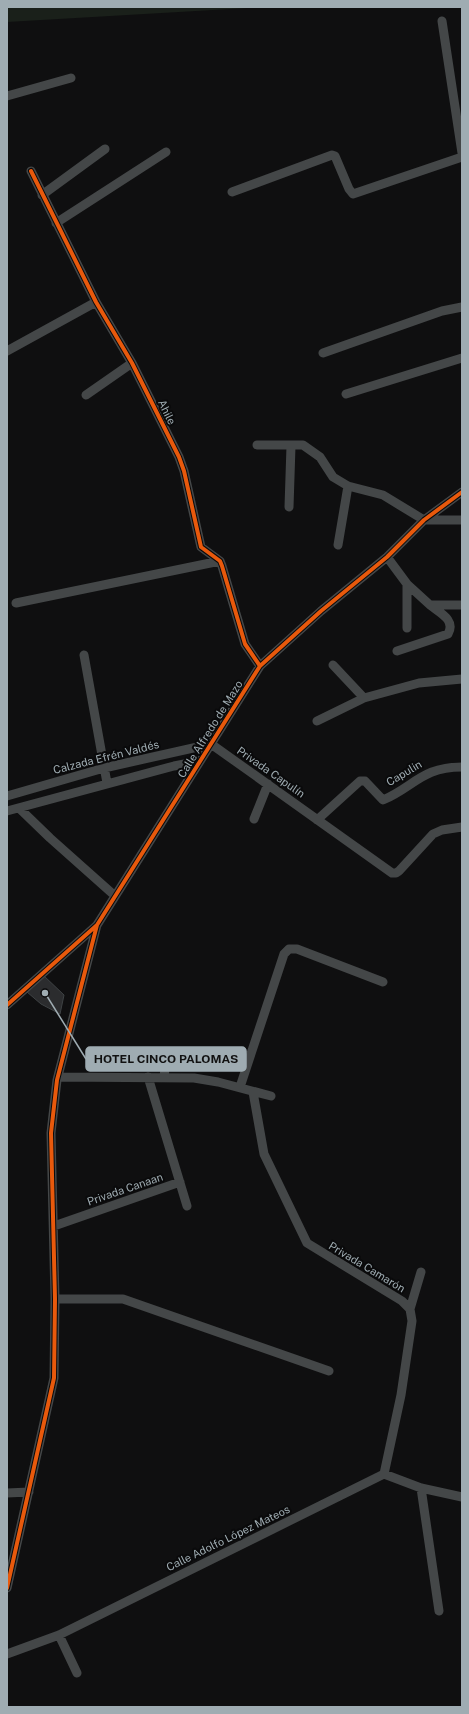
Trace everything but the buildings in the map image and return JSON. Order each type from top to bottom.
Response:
[{"type":"street","points":[[442,21],[462,153]]},
{"type":"street","points":[[7,96],[71,78]]},
{"type":"street","points":[[42,195],[105,149]]},
{"type":"street","points":[[56,223],[166,152]]},
{"type":"street","points":[[232,192],[333,155],[335,156],[349,189],[353,194],[462,157]]},
{"type":"street","name":"Ahile","points":[[31,171],[96,302],[132,363],[182,464],[202,547],[220,561]]},
{"type":"street","points":[[7,350],[96,302]]},
{"type":"street","points":[[324,352],[442,311],[462,307]]},
{"type":"street","points":[[346,394],[462,358]]},
{"type":"street","points":[[86,395],[132,363]]},
{"type":"street","points":[[257,445],[303,445],[318,455],[332,476],[348,486],[377,493],[424,520],[462,520]]},
{"type":"street","points":[[289,507],[291,446]]},
{"type":"street","points":[[338,545],[348,486]]},
{"type":"street","name":"Calle Alfredo de Mazo","points":[[7,1005],[97,926],[114,895],[260,666],[320,612],[387,557],[424,520],[462,492]]},
{"type":"street","points":[[387,557],[407,584],[450,622],[451,628],[448,634],[397,651]]},
{"type":"street","points":[[16,603],[220,561],[246,644],[260,666]]},
{"type":"street","points":[[407,584],[407,628]]},
{"type":"street","points":[[430,605],[462,605]]},
{"type":"street","points":[[84,655],[108,783]]},
{"type":"street","points":[[333,665],[364,698]]},
{"type":"street","points":[[317,721],[364,698],[419,683],[462,679]]},
{"type":"street","name":"Calzada Efrén Valdés","points":[[7,796],[104,768],[211,744]]},
{"type":"street","name":"Privada Capulín","points":[[211,744],[392,873],[396,873],[433,834],[442,830],[462,827]]},
{"type":"street","points":[[7,811],[108,783],[200,761]]},
{"type":"street","name":"Capulin","points":[[317,820],[360,781],[365,781],[383,800],[431,771],[446,767],[462,768]]},
{"type":"street","points":[[254,819],[268,784]]},
{"type":"street","points":[[19,808],[114,895]]},
{"type":"street","points":[[7,1588],[9,1573],[29,1492],[54,1378],[55,1299],[52,1133],[58,1077],[97,926]]},
{"type":"street","points":[[240,1087],[286,951],[297,949],[383,982]]},
{"type":"street","points":[[164,1077],[167,1052]]},
{"type":"street","points":[[58,1077],[164,1077],[200,1079],[240,1087],[271,1096]]},
{"type":"street","points":[[148,1077],[180,1182]]},
{"type":"street","name":"Privada Camarón","points":[[253,1092],[264,1154],[307,1244],[402,1301],[410,1309],[412,1321],[401,1395],[384,1474]]},
{"type":"street","name":"Privada Canaan","points":[[54,1226],[180,1182],[187,1206]]},
{"type":"street","points":[[410,1309],[421,1272]]},
{"type":"street","points":[[55,1299],[123,1299],[329,1372]]},
{"type":"street","points":[[384,1474],[421,1488],[462,1497]]},
{"type":"street","name":"Calle Adolfo López Mateos","points":[[7,1654],[59,1635],[384,1474]]},
{"type":"street","points":[[421,1488],[439,1611]]},
{"type":"street","points":[[7,1493],[29,1492]]},
{"type":"street","points":[[59,1635],[78,1673]]},
{"type":"shaded area","points":[[7,7],[266,7],[7,22]]},
{"type":"cycle path","points":[[31,171],[96,302],[132,363],[179,457],[184,471],[201,547],[220,561],[245,644],[260,666]]},
{"type":"cycle path","points":[[7,1005],[97,925],[260,666],[321,611],[387,557],[424,520],[462,492]]},
{"type":"cycle path","points":[[7,1588],[54,1378],[55,1299],[51,1133],[57,1080],[97,925]]},
{"type":"place","name":"HOTEL CINCO PALOMAS","points":[[45,993]]}]
